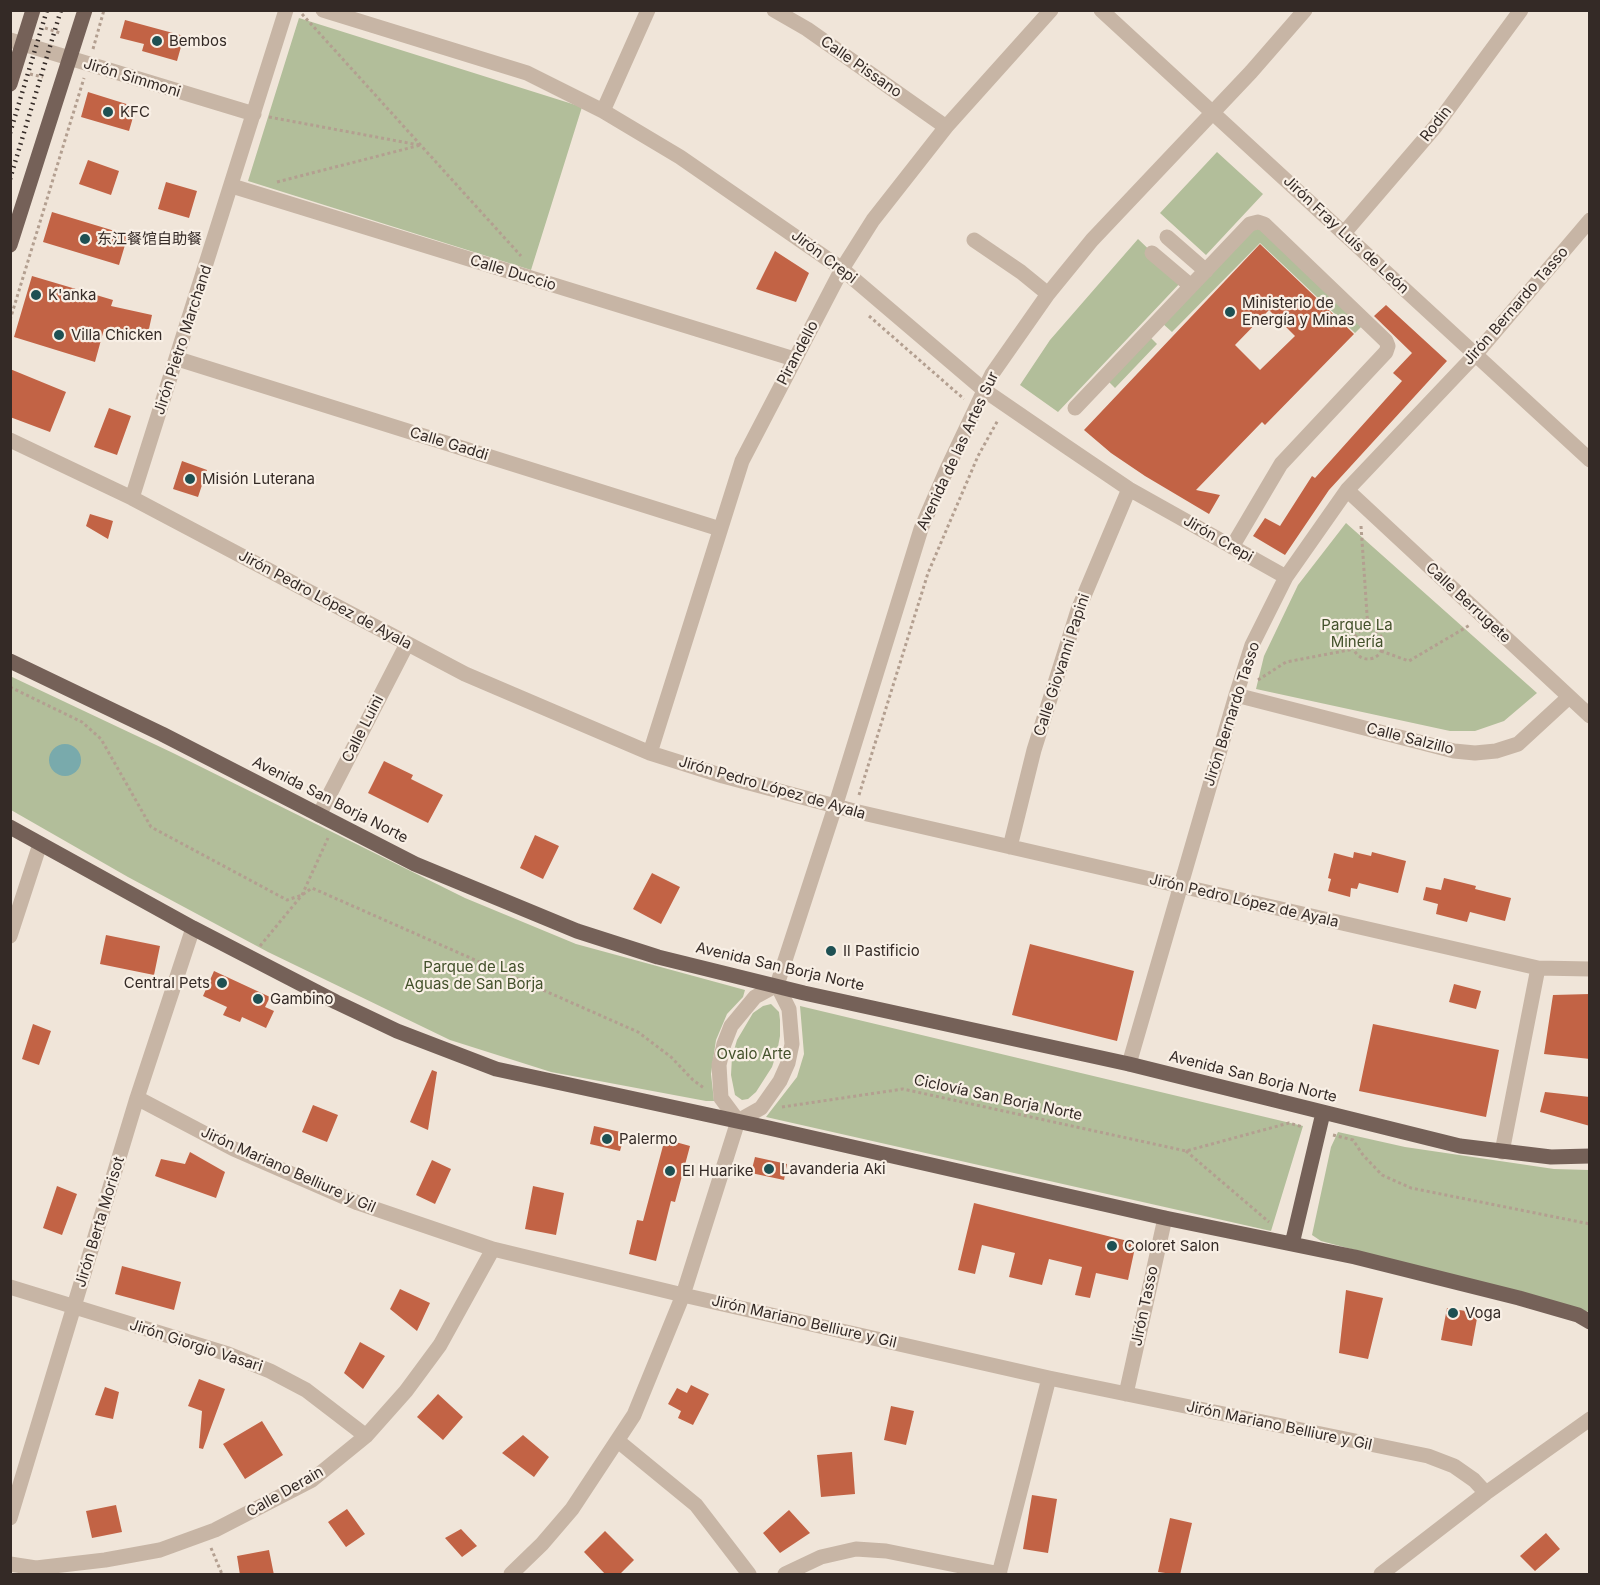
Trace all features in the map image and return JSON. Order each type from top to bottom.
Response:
[{"type":"main road","points":[[10,84],[17,42],[33,10]]},
{"type":"main road","points":[[10,245],[85,10]]},
{"type":"main road","name":"Avenida San Borja Norte","points":[[10,661],[162,734],[415,864],[577,931],[657,957],[1129,1064],[1460,1146],[1551,1157],[1590,1156]]},
{"type":"main road","points":[[10,827],[250,958],[398,1031],[496,1068],[1165,1218],[1354,1257],[1519,1298],[1578,1315],[1590,1322]]},
{"type":"main road","points":[[1292,1244],[1323,1113]]},
{"type":"street","name":"Jirón Pietro Marchand","points":[[132,498],[178,359],[240,188],[254,114],[286,10]]},
{"type":"street","name":"Jirón Crepi","points":[[323,10],[527,73],[603,111],[680,157],[842,268],[984,390],[1130,489],[1286,578]]},
{"type":"street","points":[[603,111],[648,10]]},
{"type":"street","name":"Calle Pissano","points":[[774,10],[807,29],[946,127]]},
{"type":"street","name":"Pirandello","points":[[650,753],[742,460],[842,268],[873,220],[946,127],[1051,10]]},
{"type":"street","name":"Jirón Fray Luís de León","points":[[1101,10],[1590,460]]},
{"type":"street","name":"Avenida de las Artes Sur","points":[[777,986],[921,529],[992,374],[1012,342],[1092,240],[1213,113],[1305,10]]},
{"type":"street","name":"Rodin","points":[[1344,233],[1435,127],[1521,10]]},
{"type":"street","name":"Jirón Simmoni","points":[[17,42],[254,114]]},
{"type":"street","name":"Calle Duccio","points":[[240,188],[794,359]]},
{"type":"street","name":"Jirón Bernardo Tasso","points":[[1129,1064],[1179,886],[1252,645],[1286,578],[1353,495],[1590,220]]},
{"type":"street","points":[[1075,408],[1250,224],[1258,222],[1264,224],[1386,341],[1388,346],[1386,352],[1281,464],[1232,547]]},
{"type":"street","points":[[1167,237],[1206,271]]},
{"type":"street","points":[[974,240],[1021,272],[1048,294]]},
{"type":"street","points":[[1152,253],[1191,286]]},
{"type":"street","name":"Calle Gaddi","points":[[178,359],[720,530]]},
{"type":"street","name":"Jirón Pedro López de Ayala","points":[[10,440],[132,498],[476,679],[650,753],[723,777],[854,812],[1538,968],[1590,969]]},
{"type":"street","name":"Calle Giovanni Papini","points":[[1010,847],[1035,750],[1078,610],[1130,489]]},
{"type":"street","name":"Calle Berrugete","points":[[1353,495],[1590,716]]},
{"type":"street","name":"Calle Luini","points":[[319,815],[406,644]]},
{"type":"street","name":"Calle Salzillo","points":[[1236,695],[1454,751],[1475,753],[1496,751],[1518,744],[1569,697]]},
{"type":"street","points":[[10,936],[40,844]]},
{"type":"street","name":"Jirón Berta Morisot","points":[[10,1518],[137,1098],[193,928]]},
{"type":"street","points":[[1502,1152],[1538,968]]},
{"type":"street","points":[[514,1574],[572,1509],[634,1415],[683,1295],[738,1122],[761,1108],[780,1081],[788,1063],[792,1044],[789,1009],[777,986],[755,997],[731,1026],[719,1065],[721,1098],[738,1122]]},
{"type":"street","name":"Jirón Mariano Belliure y Gil","points":[[137,1098],[234,1149],[358,1203],[493,1250],[1049,1378],[1428,1456],[1454,1466],[1474,1480],[1486,1493]]},
{"type":"street","name":"Jirón Tasso","points":[[1126,1394],[1165,1218]]},
{"type":"street","name":"Calle Derain","points":[[10,1564],[36,1568],[105,1560],[160,1550],[205,1534],[312,1480],[366,1436],[406,1392],[441,1346],[493,1250]]},
{"type":"street","name":"Jirón Giorgio Vasari","points":[[10,1287],[228,1354],[270,1371],[306,1390],[366,1436]]},
{"type":"street","points":[[785,1575],[821,1557],[856,1549],[886,1551],[1000,1574],[1049,1378]]},
{"type":"street","points":[[1381,1575],[1486,1493],[1590,1419]]},
{"type":"street","points":[[618,1441],[696,1504],[749,1575]]},
{"type":"path","points":[[10,320],[104,10]]},
{"type":"path","points":[[299,10],[521,256]]},
{"type":"path","points":[[40,26],[60,33]]},
{"type":"path","points":[[26,72],[43,77]]},
{"type":"path","points":[[254,114],[421,145]]},
{"type":"path","points":[[240,188],[421,145]]},
{"type":"path","points":[[868,316],[995,425]]},
{"type":"path","points":[[854,812],[928,573],[974,465],[1006,405]]},
{"type":"path","points":[[1353,495],[1368,629]]},
{"type":"path","points":[[1381,651],[1409,661],[1484,617]]},
{"type":"path","points":[[1368,629],[1374,630],[1383,641],[1381,651],[1374,658],[1369,659],[1360,656],[1353,644],[1356,635],[1368,629]]},
{"type":"path","points":[[1236,695],[1286,662],[1354,649]]},
{"type":"path","points":[[10,687],[82,722],[101,739],[151,827],[287,900],[302,895],[312,888],[638,1032],[671,1057],[693,1080],[721,1098]]},
{"type":"path","points":[[250,958],[302,895],[335,823]]},
{"type":"path","name":"Ciclovía San Borja Norte","points":[[761,1108],[793,1107],[903,1089],[1186,1151],[1289,1124],[1353,1140],[1363,1155],[1382,1175],[1412,1188],[1590,1224]]},
{"type":"path","points":[[1186,1151],[1292,1244]]},
{"type":"path","points":[[205,1534],[222,1575]]},
{"type":"green space","points":[[299,18],[582,107],[531,270],[248,181]]},
{"type":"green space","points":[[1217,152],[1263,194],[1206,255],[1160,213]]},
{"type":"green space","points":[[1260,221],[1366,322],[1355,333],[1260,243],[1172,332],[1162,323]]},
{"type":"green space","points":[[1138,239],[1182,281],[1058,412],[1020,385],[1050,340]]},
{"type":"green space","points":[[1149,336],[1157,344],[1115,388],[1107,380]]},
{"type":"green space","name":"Parque La Minería","points":[[1346,523],[1537,693],[1504,721],[1475,731],[1450,731],[1256,689],[1264,656],[1298,585]]},
{"type":"green space","name":"Parque de Las Aguas de San Borja","points":[[10,676],[173,753],[465,898],[576,944],[745,990],[743,997],[727,1014],[716,1040],[711,1074],[714,1101],[551,1072],[450,1040],[268,952],[128,877],[11,810]]},
{"type":"green space","name":"Ovalo Arte","points":[[771,1004],[779,1012],[780,1020],[777,1052],[772,1067],[756,1092],[748,1099],[742,1100],[735,1095],[731,1075],[732,1057],[737,1040],[753,1013]]},
{"type":"green space","points":[[800,1006],[1303,1126],[1271,1231],[766,1117],[797,1077],[804,1054]]},
{"type":"green space","points":[[1338,1132],[1405,1147],[1554,1169],[1589,1170],[1589,1312],[1321,1241],[1312,1235],[1331,1147]]},
{"type":"water","points":[[65,744],[76,749],[81,760],[76,771],[65,776],[54,771],[49,760],[54,749]]},
{"type":"building","name":"Bembos","points":[[125,20],[184,36],[177,61],[142,51],[144,44],[120,38]]},
{"type":"building","name":"KFC","points":[[88,92],[136,107],[129,131],[81,117]]},
{"type":"building","points":[[88,160],[119,171],[111,195],[79,184]]},
{"type":"building","points":[[166,182],[197,191],[189,218],[158,209]]},
{"type":"building","name":"东江餐馆自助餐","points":[[52,212],[128,235],[119,265],[43,242]]},
{"type":"building","points":[[1260,244],[1354,334],[1265,425],[1262,422],[1196,490],[1220,495],[1209,514],[1145,476],[1111,453],[1084,430]],"holes":[[[1269,310],[1295,336],[1260,370],[1235,345]]]},
{"type":"building","points":[[775,251],[809,273],[796,302],[756,289]]},
{"type":"building","points":[[32,276],[113,300],[111,306],[152,315],[147,338],[104,329],[95,362],[14,337]]},
{"type":"building","points":[[1386,305],[1447,361],[1329,490],[1285,555],[1253,536],[1265,518],[1280,526],[1312,476],[1315,478],[1402,381],[1393,373],[1412,353],[1374,316]]},
{"type":"building","points":[[10,369],[66,392],[50,432],[10,417]]},
{"type":"building","points":[[109,408],[131,416],[117,455],[94,447]]},
{"type":"building","name":"Misión Luterana","points":[[182,461],[207,470],[198,497],[173,489]]},
{"type":"building","points":[[90,514],[113,521],[108,539],[86,526]]},
{"type":"building","points":[[384,761],[413,775],[411,779],[443,795],[428,823],[368,793]]},
{"type":"building","points":[[535,835],[559,846],[543,879],[520,868]]},
{"type":"building","points":[[1354,852],[1371,856],[1372,852],[1406,861],[1398,893],[1359,883],[1357,889],[1351,888],[1350,897],[1328,891],[1331,879],[1328,878],[1334,853],[1353,858]]},
{"type":"building","points":[[652,873],[680,887],[661,924],[633,909]]},
{"type":"building","points":[[1444,878],[1511,898],[1505,921],[1470,912],[1467,922],[1436,914],[1438,904],[1423,900],[1426,887],[1441,890]]},
{"type":"building","points":[[106,935],[160,946],[154,975],[100,964]]},
{"type":"building","points":[[1030,944],[1134,971],[1117,1041],[1012,1015]]},
{"type":"building","points":[[214,971],[270,997],[265,1007],[274,1011],[266,1028],[242,1017],[240,1022],[223,1015],[227,1007],[203,996]]},
{"type":"building","points":[[1454,984],[1481,991],[1476,1009],[1449,1002]]},
{"type":"building","points":[[1590,994],[1590,1059],[1544,1054],[1553,995]]},
{"type":"building","points":[[33,1024],[51,1031],[39,1065],[22,1059]]},
{"type":"building","points":[[1373,1024],[1499,1050],[1486,1117],[1359,1091]]},
{"type":"building","points":[[432,1070],[437,1072],[428,1130],[410,1122]]},
{"type":"building","points":[[1545,1092],[1590,1097],[1590,1126],[1540,1112]]},
{"type":"building","points":[[313,1105],[338,1115],[327,1142],[302,1132]]},
{"type":"building","name":"Palermo","points":[[594,1126],[625,1133],[620,1151],[590,1144]]},
{"type":"building","points":[[672,1141],[690,1146],[675,1202],[671,1201],[656,1261],[629,1254],[637,1220],[643,1221],[664,1142]]},
{"type":"building","points":[[190,1152],[225,1172],[216,1198],[155,1176],[161,1159],[185,1164]]},
{"type":"building","name":"Lavanderia Aki","points":[[755,1157],[787,1164],[784,1180],[751,1173]]},
{"type":"building","points":[[432,1160],[451,1169],[435,1204],[416,1195]]},
{"type":"building","points":[[57,1186],[77,1194],[62,1235],[43,1228]]},
{"type":"building","points":[[533,1186],[564,1193],[556,1235],[525,1229]]},
{"type":"building","points":[[974,1203],[1136,1243],[1128,1280],[1096,1273],[1090,1298],[1075,1295],[1082,1267],[1049,1259],[1042,1285],[1009,1277],[1015,1253],[982,1245],[975,1274],[958,1270]]},
{"type":"building","points":[[122,1266],[181,1282],[174,1310],[115,1294]]},
{"type":"building","points":[[400,1289],[430,1303],[417,1331],[390,1309]]},
{"type":"building","points":[[1346,1290],[1383,1298],[1368,1359],[1339,1353]]},
{"type":"building","points":[[1447,1308],[1478,1313],[1472,1346],[1441,1340]]},
{"type":"building","points":[[360,1342],[385,1356],[363,1389],[344,1373]]},
{"type":"building","points":[[199,1379],[225,1389],[203,1449],[199,1448],[202,1411],[188,1406]]},
{"type":"building","points":[[691,1385],[709,1394],[693,1425],[678,1418],[681,1411],[668,1404],[677,1388],[687,1393]]},
{"type":"building","points":[[105,1387],[119,1392],[113,1419],[95,1415]]},
{"type":"building","points":[[438,1394],[463,1417],[443,1440],[417,1417]]},
{"type":"building","points":[[891,1406],[914,1411],[906,1445],[884,1440]]},
{"type":"building","points":[[262,1421],[283,1455],[245,1479],[223,1444]]},
{"type":"building","points":[[523,1435],[549,1457],[534,1477],[502,1453]]},
{"type":"building","points":[[852,1452],[855,1494],[821,1497],[817,1455]]},
{"type":"building","points":[[1032,1495],[1057,1499],[1048,1553],[1023,1549]]},
{"type":"building","points":[[116,1505],[122,1532],[92,1538],[86,1511]]},
{"type":"building","points":[[347,1509],[365,1534],[346,1547],[328,1522]]},
{"type":"building","points":[[789,1510],[810,1533],[780,1553],[763,1533]]},
{"type":"building","points":[[1170,1518],[1192,1523],[1180,1575],[1158,1572]]},
{"type":"building","points":[[461,1529],[477,1546],[462,1557],[445,1538]]},
{"type":"building","points":[[605,1531],[634,1560],[619,1575],[606,1575],[584,1552]]},
{"type":"building","points":[[1546,1533],[1560,1549],[1535,1571],[1520,1556]]},
{"type":"building","points":[[269,1550],[274,1575],[240,1575],[237,1556]]},
{"type":"railway","points":[[10,133],[47,10]]},
{"type":"railway","points":[[10,179],[61,10]]},
{"type":"place","name":"Bembos","points":[[157,41]]},
{"type":"place","name":"KFC","points":[[108,112]]},
{"type":"place","name":"东江餐馆自助餐","points":[[85,239]]},
{"type":"place","name":"K'anka","points":[[36,295]]},
{"type":"place","name":"Ministerio de Energía y Minas","points":[[1230,312]]},
{"type":"place","name":"Villa Chicken","points":[[59,335]]},
{"type":"place","name":"Misión Luterana","points":[[190,479]]},
{"type":"place","name":"Il Pastificio","points":[[831,951]]},
{"type":"place","name":"Central Pets","points":[[222,983]]},
{"type":"place","name":"Gambino","points":[[258,999]]},
{"type":"place","name":"Palermo","points":[[607,1139]]},
{"type":"place","name":"Lavanderia Aki","points":[[769,1169]]},
{"type":"place","name":"El Huarike","points":[[670,1171]]},
{"type":"place","name":"Coloret Salon","points":[[1112,1246]]},
{"type":"place","name":"Voga","points":[[1453,1313]]}]
